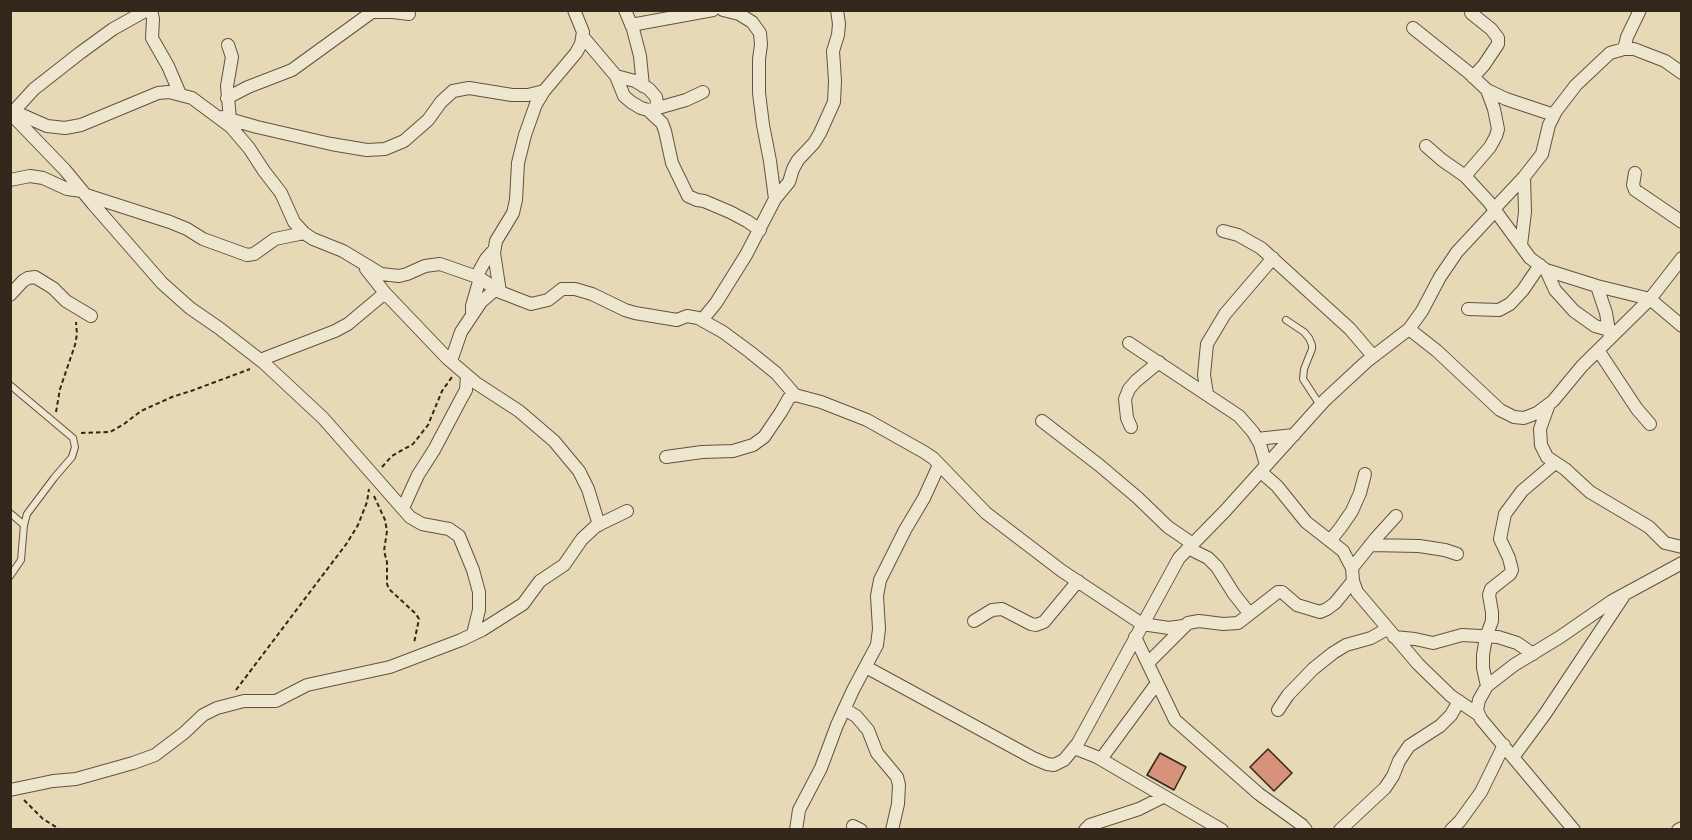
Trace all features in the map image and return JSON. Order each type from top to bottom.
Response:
[{"type":"street","points":[[11,113],[34,89],[80,53],[113,29],[149,10],[153,19],[152,38],[180,94]]},
{"type":"street","points":[[574,10],[582,31],[616,76],[624,96],[636,105],[653,109],[686,100],[703,92]]},
{"type":"street","points":[[498,290],[494,250],[499,234],[513,213],[518,164],[525,135],[536,104],[544,91],[576,53],[588,10]]},
{"type":"street","points":[[625,10],[640,56],[643,86]]},
{"type":"street","points":[[631,25],[713,10]]},
{"type":"street","points":[[723,10],[739,14],[752,22],[760,33],[759,93],[775,199]]},
{"type":"street","points":[[702,320],[724,291],[760,230],[775,199],[789,182],[798,160],[814,143],[834,102],[836,81],[833,51],[838,35],[837,10]]},
{"type":"street","points":[[1624,49],[1640,10]]},
{"type":"street","points":[[227,98],[292,69],[372,12],[410,14]]},
{"type":"street","points":[[1471,13],[1491,29],[1498,38],[1498,44],[1473,77]]},
{"type":"street","points":[[1413,28],[1487,90],[1554,115]]},
{"type":"street","points":[[228,45],[232,57],[227,86],[230,119]]},
{"type":"street","points":[[866,667],[1047,765],[1054,765],[1064,760],[1074,748],[1179,558],[1321,405],[1374,356],[1409,329],[1457,252],[1542,154],[1549,125],[1576,85],[1610,52],[1624,49],[1634,49],[1665,61],[1682,73]]},
{"type":"street","points":[[616,76],[635,81],[649,89],[656,97],[653,109],[662,123],[672,163],[688,196],[730,212],[760,230]]},
{"type":"street","points":[[215,115],[331,144],[376,150],[386,149],[404,141],[428,120],[441,102],[453,91],[469,88],[512,95],[528,95],[544,91]]},
{"type":"street","points":[[1465,176],[1490,147],[1498,129],[1487,90]]},
{"type":"street","points":[[11,113],[47,126],[64,128],[81,124],[158,93],[180,94],[192,98],[231,127],[281,193],[294,222],[304,233],[343,251],[381,274],[399,276],[425,266],[440,264],[478,277],[498,290],[531,304],[548,300],[562,290],[574,289],[592,294],[636,313],[677,320],[687,316],[702,320],[723,332],[776,373],[795,395],[821,402],[867,420],[933,458],[986,513],[1078,581],[1142,624],[1169,628],[1183,626]]},
{"type":"street","points":[[11,113],[65,170],[162,283],[190,308],[262,362],[323,418],[410,517],[422,524],[449,529],[459,536],[479,592],[479,610],[473,634]]},
{"type":"street","points":[[1426,146],[1465,176],[1495,210],[1530,258],[1543,268],[1597,286],[1650,299],[1682,326]]},
{"type":"street","points":[[1635,173],[1633,185],[1635,190],[1682,222]]},
{"type":"street","points":[[10,180],[30,176],[43,178],[67,189],[170,222],[203,239],[247,255],[254,254],[275,239],[304,233]]},
{"type":"street","points":[[1521,245],[1525,212],[1524,177]]},
{"type":"street","points":[[1224,231],[1250,240],[1273,258],[1350,329],[1374,356]]},
{"type":"street","points":[[472,314],[478,277],[486,259],[494,250]]},
{"type":"street","points":[[1207,394],[1204,375],[1207,344],[1225,314],[1273,258]]},
{"type":"street","points":[[1409,329],[1437,351],[1500,410],[1514,417],[1524,418],[1549,404],[1610,334],[1650,299],[1682,258]]},
{"type":"street","points":[[361,263],[385,293],[467,376],[519,411],[554,441],[579,471],[588,489],[599,525]]},
{"type":"street","points":[[1468,309],[1499,310],[1510,304],[1543,268]]},
{"type":"street","points":[[1543,268],[1555,290],[1574,311],[1594,326],[1610,334]]},
{"type":"street","points":[[10,295],[23,281],[34,277],[53,288],[66,301],[92,316]]},
{"type":"street","points":[[1597,286],[1610,334]]},
{"type":"street","points":[[451,361],[461,332],[472,314],[481,302],[498,290]]},
{"type":"street","points":[[262,362],[348,324],[385,293]]},
{"type":"street","points":[[1129,343],[1239,416],[1257,439],[1264,468],[1277,486],[1306,522],[1342,551],[1353,575],[1357,592],[1418,664],[1451,696],[1479,716],[1574,830]]},
{"type":"street","points":[[1598,350],[1637,409],[1650,424]]},
{"type":"street","points":[[1131,427],[1127,418],[1125,399],[1129,389],[1159,362]]},
{"type":"street","points":[[403,508],[418,475],[466,390],[467,376]]},
{"type":"street","points":[[666,458],[702,452],[733,451],[753,445],[764,437],[789,398],[795,395]]},
{"type":"street","points":[[1549,404],[1540,429],[1541,445],[1547,457],[1590,492],[1649,528],[1665,543],[1682,547]]},
{"type":"street","points":[[1041,421],[1099,465],[1190,546],[1208,558],[1217,567],[1249,613]]},
{"type":"street","points":[[1257,439],[1294,435]]},
{"type":"street","points":[[1487,686],[1483,655],[1486,636],[1492,621],[1489,595],[1491,589],[1512,570],[1500,539],[1505,514],[1522,490],[1556,463]]},
{"type":"street","points":[[796,830],[800,810],[821,768],[844,709],[877,645],[879,629],[877,596],[880,580],[939,465]]},
{"type":"street","points":[[1330,541],[1352,511],[1365,474]]},
{"type":"street","points":[[10,790],[53,781],[76,779],[147,759],[164,749],[203,715],[223,706],[244,701],[276,701],[307,686],[390,667],[473,634],[523,604],[540,581],[564,565],[582,539],[599,525],[627,512]]},
{"type":"street","points":[[1148,663],[1188,623],[1199,621],[1231,625],[1238,623],[1278,592],[1282,592],[1298,605],[1314,611],[1320,612],[1327,609],[1335,603],[1370,545],[1396,516]]},
{"type":"street","points":[[1370,545],[1419,546],[1457,554]]},
{"type":"street","points":[[1479,716],[1477,711],[1479,700],[1487,686],[1514,665],[1626,594],[1682,563]]},
{"type":"street","points":[[974,621],[984,613],[1002,609],[1031,624],[1044,622],[1078,581]]},
{"type":"street","points":[[1514,756],[1626,594]]},
{"type":"street","points":[[1278,710],[1288,695],[1313,669],[1333,653],[1346,645],[1391,633],[1433,644],[1462,635],[1508,639],[1533,654]]},
{"type":"street","points":[[1136,637],[1176,720],[1258,794],[1306,830]]},
{"type":"street","points":[[1101,759],[1157,683]]},
{"type":"street","points":[[1340,830],[1385,788],[1409,746],[1440,726],[1459,701]]},
{"type":"street","points":[[844,709],[856,716],[868,730],[878,753],[897,777],[898,804],[892,830]]},
{"type":"street","points":[[1451,830],[1481,792],[1504,745]]},
{"type":"street","points":[[1074,748],[1101,759],[1222,830]]},
{"type":"street","points":[[1085,830],[1090,825],[1122,815],[1163,797]]},
{"type":"lane","points":[[1286,320],[1304,332],[1312,345],[1303,379],[1321,405]]},
{"type":"lane","points":[[10,385],[73,438],[75,447],[72,457],[27,514],[21,560],[10,576]]},
{"type":"lane","points":[[10,513],[24,525]]},
{"type":"path","points":[[53,422],[60,389],[75,345],[76,323]]},
{"type":"path","points":[[69,435],[110,432],[141,411],[262,362]]},
{"type":"path","points":[[223,706],[347,543],[358,525],[374,475],[392,456],[413,444],[428,425],[445,384],[452,377]]},
{"type":"path","points":[[369,488],[385,520],[387,531],[384,551],[387,562],[387,584],[389,589],[419,619],[412,658]]},
{"type":"path","points":[[22,799],[43,819],[61,830]]},
{"type":"building","points":[[1268,749],[1292,773],[1274,791],[1250,767]]},
{"type":"building","points":[[1160,753],[1186,767],[1174,790],[1147,775]]}]
